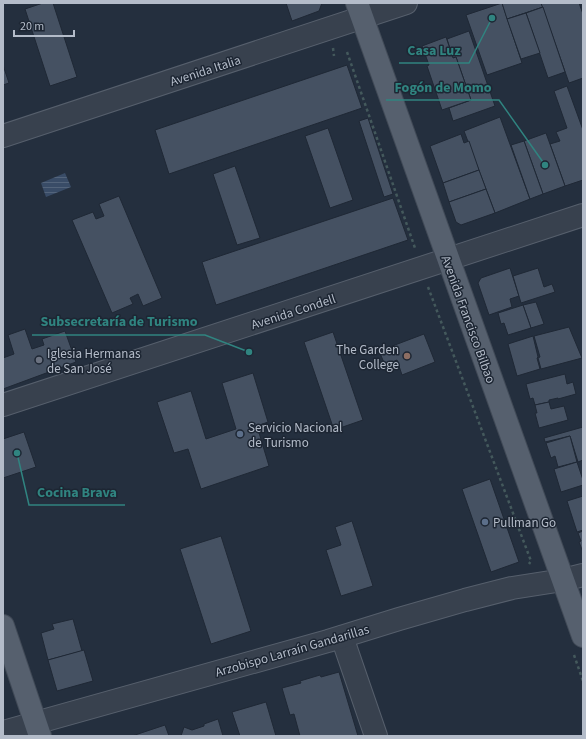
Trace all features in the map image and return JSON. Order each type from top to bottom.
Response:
[{"type":"main road","name":"Avenida Francisco Bilbao","points":[[359,10],[448,260],[573,577],[583,636]]},
{"type":"main road","points":[[3,626],[38,729]]},
{"type":"street","name":"Avenida Italia","points":[[3,136],[359,10],[406,3]]},
{"type":"street","name":"Avenida Condell","points":[[3,406],[583,215]]},
{"type":"street","name":"Arzobispo Larraín Gandarillas","points":[[3,732],[38,729],[472,598],[512,588],[573,577]]},
{"type":"street","points":[[342,637],[376,736]]},
{"type":"path","points":[[347,52],[415,248]]},
{"type":"path","points":[[427,284],[531,561],[527,566]]},
{"type":"water","points":[[65,173],[71,187],[46,197],[41,183]]},
{"type":"building","points":[[43,3],[53,3],[77,77],[50,86],[25,9]]},
{"type":"building","points":[[286,3],[322,3],[319,11],[292,21]]},
{"type":"building","points":[[502,3],[522,63],[487,75],[466,15]]},
{"type":"building","points":[[502,3],[541,3],[543,7],[507,19]]},
{"type":"building","points":[[541,3],[579,3],[583,14],[583,78],[569,83]]},
{"type":"building","points":[[543,7],[565,72],[548,78],[526,13]]},
{"type":"building","points":[[526,13],[540,53],[521,59],[507,19]]},
{"type":"building","points":[[469,31],[495,106],[453,121],[449,108],[471,100],[456,57],[453,58],[447,39]]},
{"type":"building","points":[[446,37],[453,58],[456,57],[471,100],[442,110],[422,46]]},
{"type":"building","points":[[3,65],[9,83],[3,85]]},
{"type":"building","points":[[347,65],[362,108],[169,174],[155,130]]},
{"type":"building","points":[[567,86],[583,130],[583,180],[565,186],[550,144],[560,141],[556,132],[567,128],[554,91]]},
{"type":"building","points":[[500,117],[530,199],[495,213],[464,131]]},
{"type":"building","points":[[368,118],[393,194],[384,197],[359,121]]},
{"type":"building","points":[[328,128],[353,200],[330,208],[305,136]]},
{"type":"building","points":[[546,133],[565,186],[543,194],[524,141]]},
{"type":"building","points":[[461,134],[464,143],[469,141],[479,170],[443,183],[430,146]]},
{"type":"building","points":[[524,141],[543,194],[530,199],[511,145]]},
{"type":"building","points":[[235,166],[260,238],[237,245],[213,174]]},
{"type":"building","points":[[479,170],[486,189],[449,202],[443,183]]},
{"type":"building","points":[[486,189],[495,213],[461,225],[456,222],[449,202]]},
{"type":"building","points":[[119,196],[162,298],[143,306],[138,294],[130,298],[133,304],[112,313],[72,220],[93,212],[96,219],[104,216],[99,204]]},
{"type":"building","points":[[393,198],[408,240],[216,305],[202,262]]},
{"type":"building","points":[[510,268],[519,296],[510,299],[512,307],[489,315],[478,283],[481,278]]},
{"type":"building","points":[[538,268],[544,287],[552,284],[555,292],[521,303],[513,276]]},
{"type":"building","points":[[536,302],[544,324],[531,328],[523,305]]},
{"type":"building","points":[[523,305],[531,328],[508,335],[504,323],[501,324],[498,313]]},
{"type":"building","points":[[569,327],[582,358],[541,369],[538,358],[540,357],[534,336]]},
{"type":"building","name":"Iglesia Hermanas de San José","points":[[25,329],[32,349],[44,345],[42,339],[65,331],[76,362],[3,389],[3,358],[14,354],[8,335]]},
{"type":"building","points":[[333,332],[363,420],[334,430],[304,342]]},
{"type":"building","name":"The Garden College","points":[[424,334],[435,362],[402,375],[397,360],[385,365],[379,351]]},
{"type":"building","points":[[533,336],[540,369],[517,376],[508,344]]},
{"type":"building","name":"Servicio Nacional de Turismo","points":[[253,373],[268,422],[257,426],[269,466],[201,489],[188,449],[174,453],[157,402],[191,391],[206,439],[236,429],[222,383]]},
{"type":"building","points":[[565,374],[567,384],[573,382],[576,394],[549,400],[549,402],[535,405],[533,398],[530,399],[526,384]]},
{"type":"building","points":[[549,402],[551,409],[564,406],[568,420],[539,428],[535,413],[537,413],[535,405]]},
{"type":"building","points":[[583,427],[583,460],[578,462],[570,436],[545,442],[544,438]]},
{"type":"building","points":[[24,432],[36,467],[3,478],[3,439]]},
{"type":"building","points":[[570,436],[577,462],[558,467],[555,456],[551,458],[546,443]]},
{"type":"building","points":[[577,462],[583,480],[583,485],[561,492],[554,469]]},
{"type":"building","points":[[490,479],[519,562],[491,572],[462,489]]},
{"type":"building","points":[[583,496],[583,530],[577,532],[567,501]]},
{"type":"building","points":[[352,521],[373,586],[341,596],[326,550],[341,545],[335,527]]},
{"type":"building","points":[[583,531],[583,552],[579,542],[581,541],[578,533]]},
{"type":"building","points":[[221,536],[251,631],[211,644],[180,549]]},
{"type":"building","points":[[73,619],[82,651],[48,660],[41,633],[54,629],[52,624]]},
{"type":"building","points":[[84,650],[93,681],[57,691],[48,660]]},
{"type":"building","points":[[339,672],[358,736],[300,736],[294,714],[290,715],[282,688],[301,683],[300,681],[320,675],[321,677]]},
{"type":"building","points":[[266,702],[276,736],[240,736],[232,712]]},
{"type":"building","points":[[218,719],[223,736],[181,736],[184,727],[192,730]]},
{"type":"building","points":[[165,725],[169,736],[132,736]]},
{"type":"place","name":"Casa Luz","points":[[492,18]]},
{"type":"place","name":"Fogón de Momo","points":[[545,165]]},
{"type":"place","name":"Subsecretaría de Turismo","points":[[249,352]]},
{"type":"place","name":"The Garden College","points":[[407,356]]},
{"type":"place","name":"Iglesia Hermanas de San José","points":[[39,360]]},
{"type":"place","name":"Servicio Nacional de Turismo","points":[[240,434]]},
{"type":"place","name":"Cocina Brava","points":[[17,453]]},
{"type":"place","name":"Pullman Go","points":[[485,522]]}]
